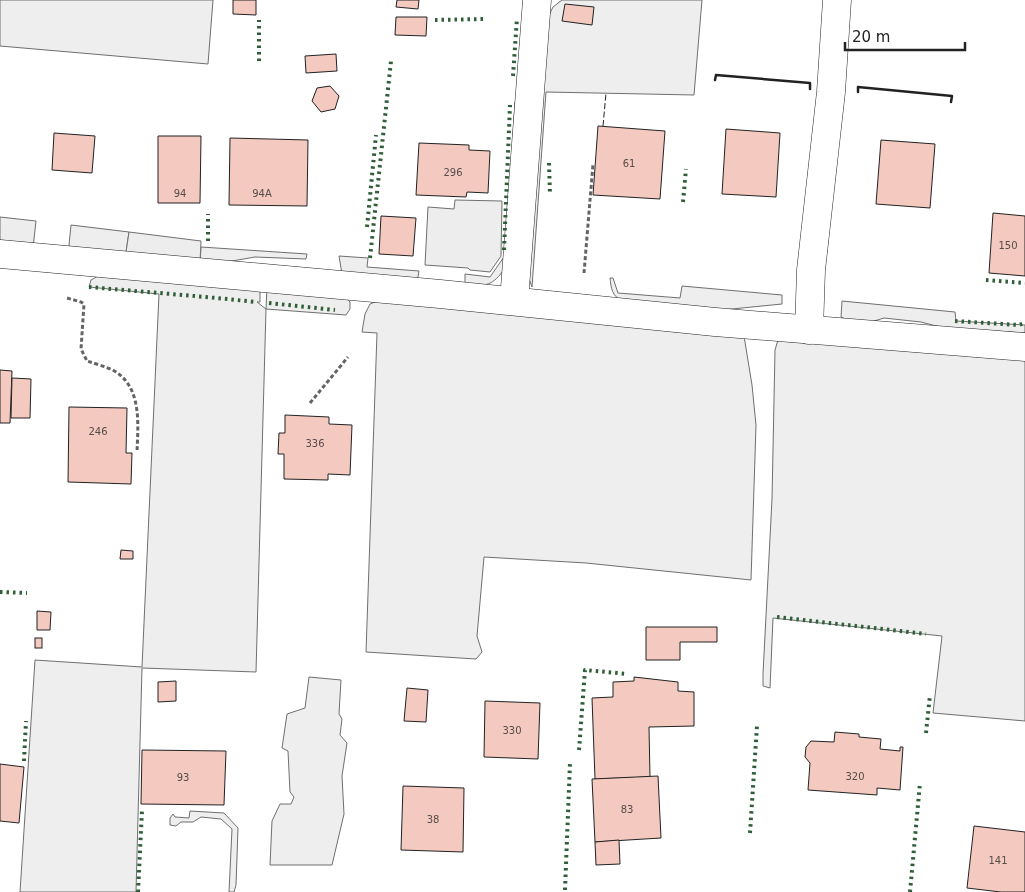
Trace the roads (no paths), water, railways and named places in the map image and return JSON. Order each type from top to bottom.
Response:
[{"type":"street","points":[[514,301],[537,0]]},
{"type":"street","points":[[809,330],[810,270],[831,92],[837,0]]},
{"type":"street","points":[[0,254],[514,301],[715,322],[1025,347]]}]
